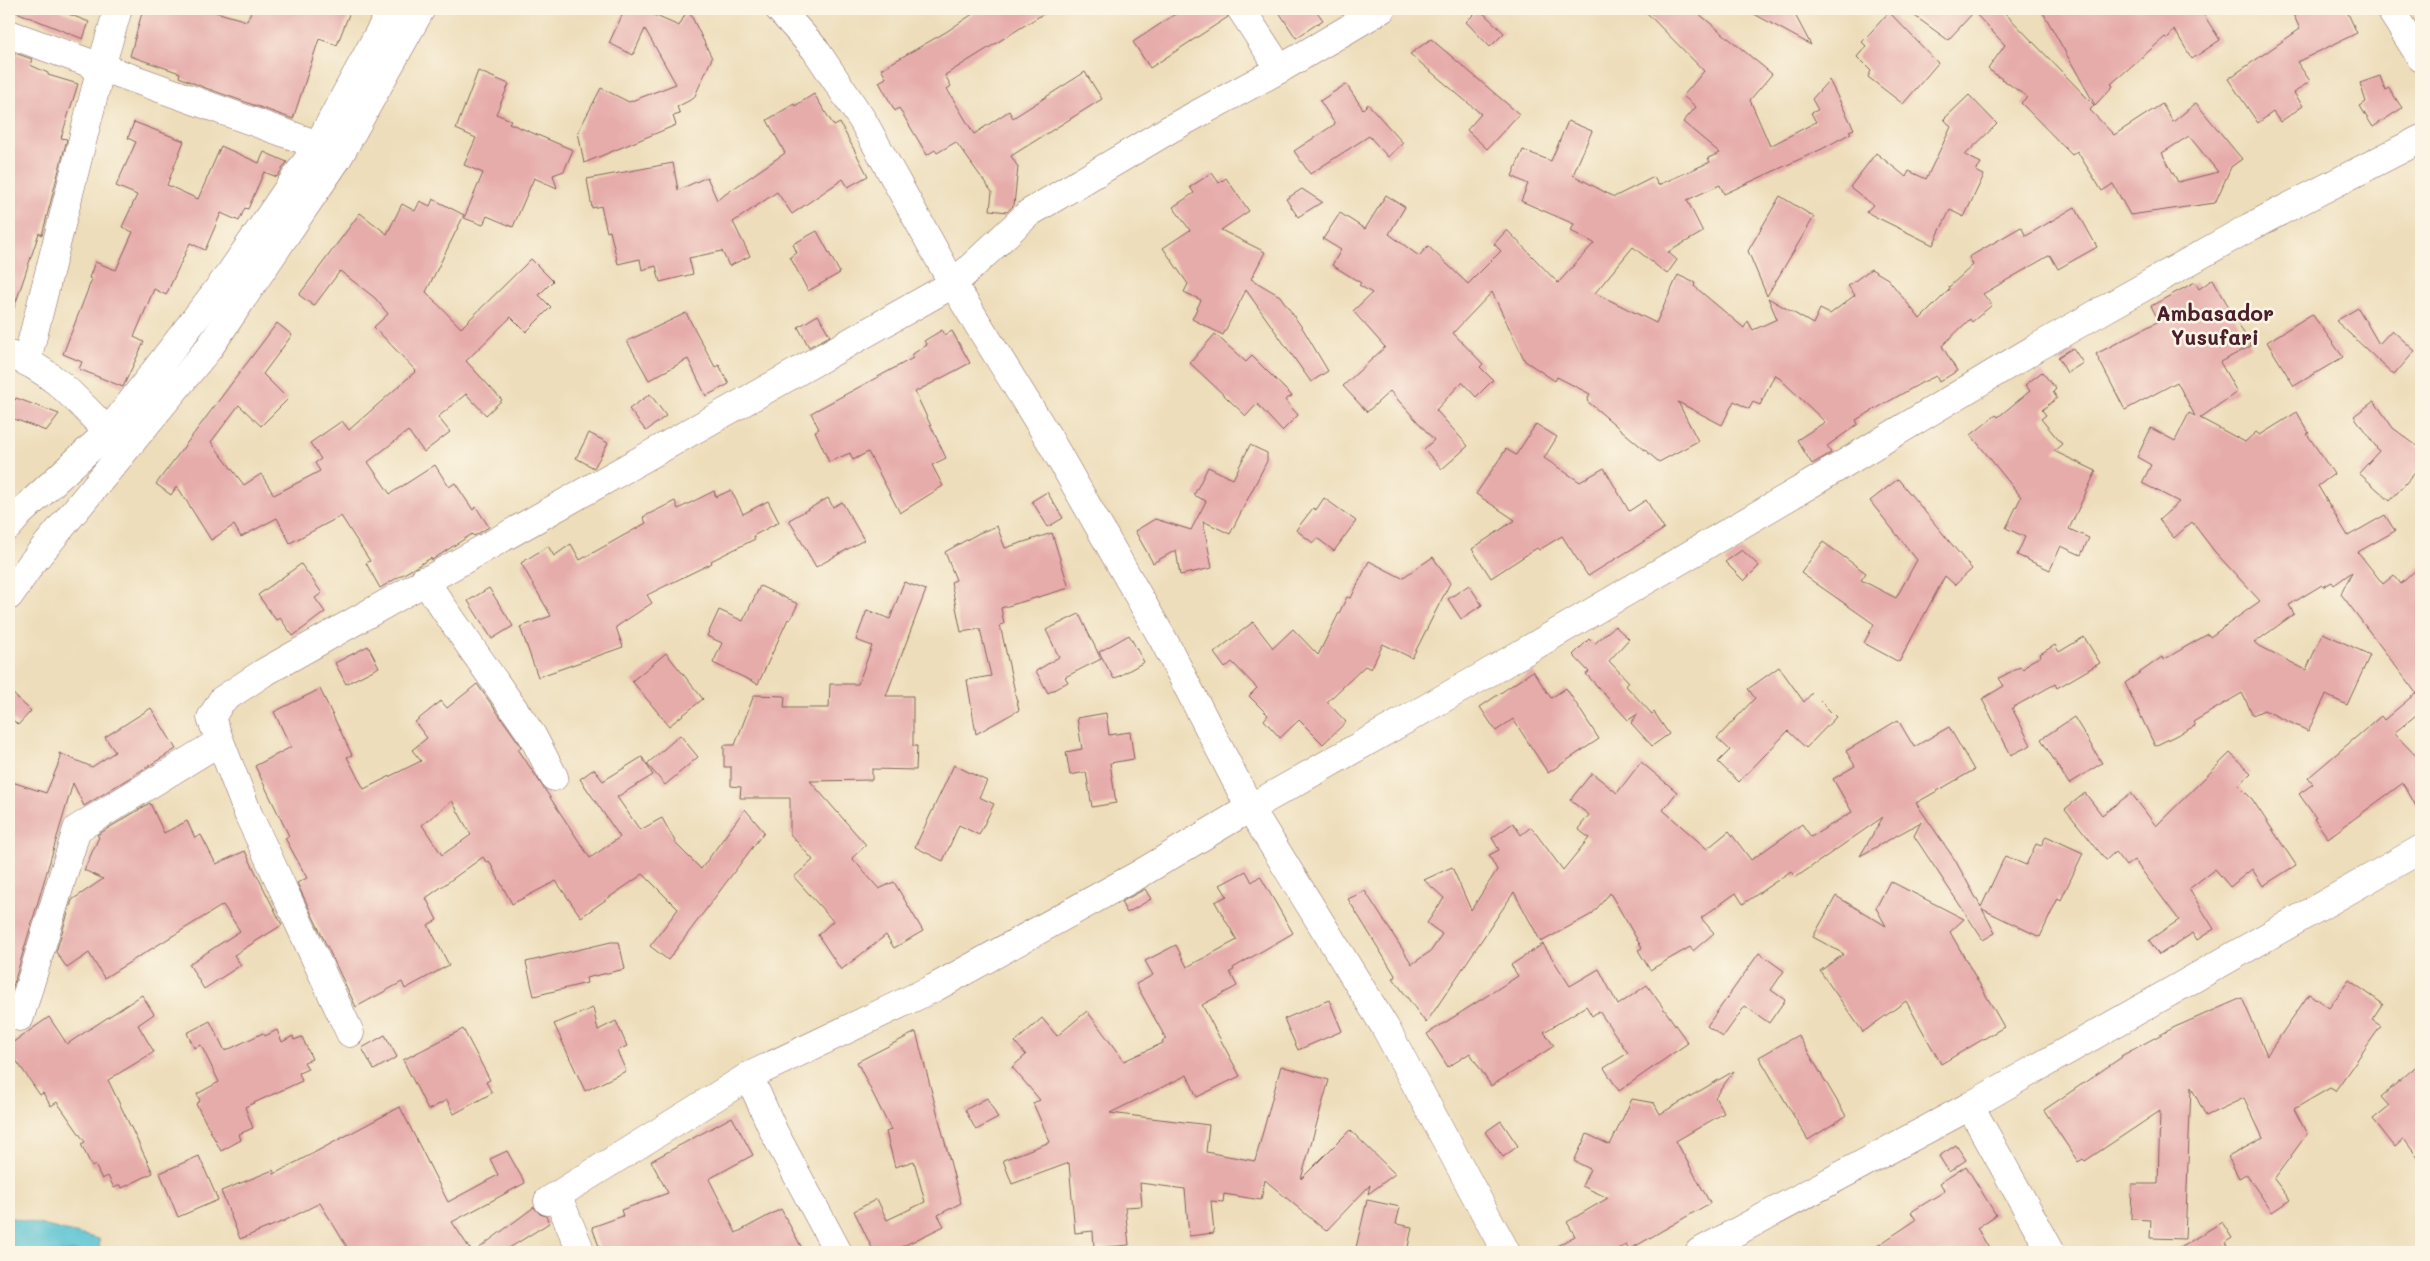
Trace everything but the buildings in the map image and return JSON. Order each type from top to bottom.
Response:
[{"type":"street","points":[[108,432],[69,391],[18,358],[118,9]]},
{"type":"street","points":[[9,526],[20,512],[108,432],[232,272],[318,145],[392,9]]},
{"type":"street","points":[[9,596],[32,564],[209,348],[338,158],[421,9]]},
{"type":"street","points":[[779,9],[815,49],[863,121],[953,284],[1048,437],[1164,641],[1250,808],[1385,1027],[1506,1252]]},
{"type":"street","points":[[1241,9],[1280,69]]},
{"type":"street","points":[[350,1033],[249,816],[218,742],[211,718],[222,700],[263,672],[424,580],[953,284],[1029,213],[1170,129],[1280,69],[1382,9]]},
{"type":"street","points":[[2390,9],[2421,58]]},
{"type":"street","points":[[9,34],[318,145]]},
{"type":"street","points":[[582,1252],[553,1199],[749,1076],[934,988],[1138,875],[1250,808],[1492,671],[1807,486],[2036,348],[2250,227],[2421,139]]},
{"type":"street","points":[[424,580],[532,735],[554,777]]},
{"type":"street","points":[[20,1017],[76,829],[218,742]]},
{"type":"street","points":[[1699,1252],[1970,1106],[2417,858]]},
{"type":"street","points":[[749,1076],[774,1132],[838,1252]]},
{"type":"street","points":[[1970,1106],[2051,1252]]},
{"type":"water","points":[[9,1217],[99,1239],[100,1252],[9,1252]]},
{"type":"district","name":"Ambasador Yusufari","points":[[2215,326]]}]
